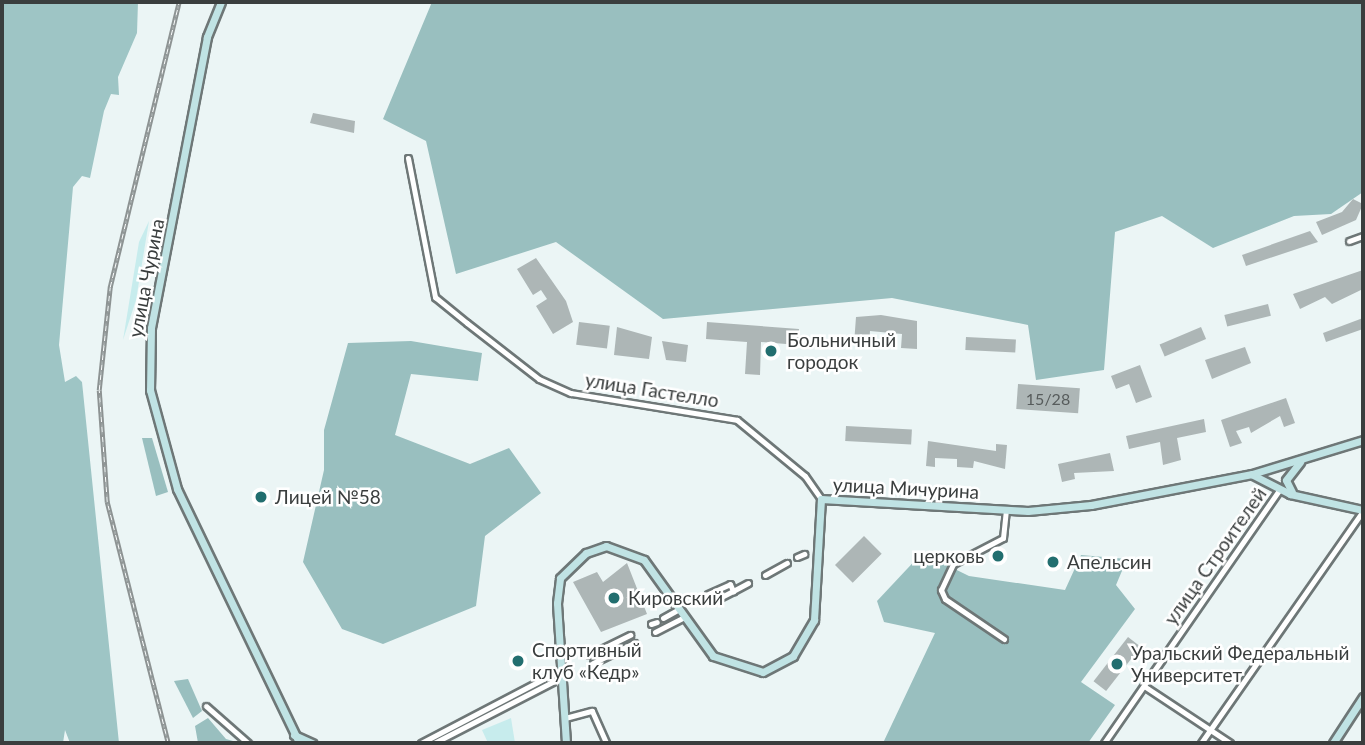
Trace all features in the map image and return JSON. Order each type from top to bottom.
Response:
[{"type":"street","name":"улица Чурина","points":[[221,2],[207,37],[147,357],[169,471],[278,708],[297,743]]},
{"type":"street","name":"улица Гастелло","points":[[408,158],[435,297],[539,379],[571,393],[737,420],[805,476],[821,499]]},
{"type":"street","points":[[1349,241],[1363,236]]},
{"type":"street","name":"улица Мичурина","points":[[566,743],[557,603],[560,578],[572,561],[606,546],[633,554],[649,565],[684,617],[727,664],[762,672],[793,656],[814,620],[821,499],[1006,509],[1091,505],[1252,474],[1300,462],[1363,440]]},
{"type":"street","points":[[1296,495],[1286,480],[1300,462]]},
{"type":"street","points":[[1201,743],[1363,511],[1296,495],[1252,474]]},
{"type":"street","name":"улица Строителей","points":[[1104,743],[1280,489]]},
{"type":"street","points":[[1004,639],[945,599],[942,590],[953,564],[1003,538],[1006,509]]},
{"type":"street","points":[[797,557],[804,554]]},
{"type":"street","points":[[765,575],[787,563]]},
{"type":"street","points":[[713,601],[748,583]]},
{"type":"street","points":[[708,594],[730,584],[733,591]]},
{"type":"street","points":[[657,621],[680,609]]},
{"type":"street","points":[[655,632],[684,617]]},
{"type":"street","points":[[589,655],[630,635]]},
{"type":"street","points":[[593,663],[634,643]]},
{"type":"street","points":[[421,743],[555,676],[434,743]]},
{"type":"street","points":[[1144,686],[1230,743]]},
{"type":"street","points":[[1333,743],[1363,697]]},
{"type":"street","points":[[206,706],[248,743]]},
{"type":"street","points":[[565,718],[592,711],[607,743]]},
{"type":"street","points":[[294,734],[312,743]]},
{"type":"shaded area","points":[[2,2],[138,2],[137,33],[118,77],[119,95],[111,94],[104,111],[90,178],[82,176],[73,187],[59,345],[65,382],[76,376],[82,382],[119,743],[70,743],[65,730],[63,743],[2,743]]},
{"type":"shaded area","points":[[432,2],[1363,2],[1363,192],[1331,214],[1294,216],[1213,248],[1162,216],[1115,232],[1104,370],[1036,380],[1028,325],[892,298],[663,319],[556,242],[456,274],[426,141],[383,119]]},
{"type":"shaded area","points":[[149,221],[136,300],[123,340],[139,242]]},
{"type":"shaded area","points":[[411,341],[482,353],[478,381],[411,374],[395,435],[470,464],[509,448],[541,493],[485,536],[476,606],[383,644],[342,629],[303,562],[324,470],[324,430],[348,343]]},
{"type":"shaded area","points":[[142,438],[152,438],[168,492],[156,496]]},
{"type":"shaded area","points":[[922,553],[969,576],[1065,590],[1081,555],[1127,559],[1116,585],[1135,609],[1081,682],[1115,705],[1088,743],[883,743],[935,633],[884,622],[877,601]]},
{"type":"shaded area","points":[[188,679],[202,711],[193,718],[174,681]]},
{"type":"shaded area","points":[[208,718],[226,739],[240,743],[198,743],[195,726]]},
{"type":"shaded area","points":[[511,718],[515,743],[488,743],[482,730]]},
{"type":"building","points":[[313,113],[355,121],[354,133],[310,123]]},
{"type":"building","points":[[1353,199],[1363,204],[1356,220],[1322,235],[1316,222],[1342,212]]},
{"type":"building","points":[[1310,231],[1318,242],[1246,266],[1242,255]]},
{"type":"building","points":[[536,258],[566,301],[573,322],[553,334],[536,306],[547,299],[541,290],[533,295],[517,269]]},
{"type":"building","points":[[1363,270],[1363,289],[1332,304],[1325,297],[1300,309],[1293,294]]},
{"type":"building","points":[[1268,304],[1271,316],[1227,327],[1224,315]]},
{"type":"building","points":[[881,315],[917,321],[917,349],[901,348],[902,334],[870,331],[869,346],[854,344],[856,317]]},
{"type":"building","points":[[1363,318],[1363,329],[1326,342],[1323,333]]},
{"type":"building","points":[[579,322],[610,326],[607,349],[576,345]]},
{"type":"building","points":[[707,322],[799,329],[798,345],[761,342],[760,375],[745,374],[747,342],[706,339]]},
{"type":"building","points":[[617,327],[652,337],[649,359],[614,355]]},
{"type":"building","points":[[1201,327],[1206,339],[1165,357],[1160,345]]},
{"type":"building","points":[[966,337],[1016,340],[1015,353],[965,350]]},
{"type":"building","points":[[662,341],[688,345],[686,362],[666,360]]},
{"type":"building","points":[[1245,347],[1251,363],[1212,379],[1205,360]]},
{"type":"building","points":[[1140,365],[1152,397],[1136,403],[1129,384],[1116,389],[1111,376]]},
{"type":"building","points":[[1018,384],[1080,388],[1078,413],[1016,409]]},
{"type":"building","points":[[1286,398],[1295,423],[1284,427],[1280,416],[1251,433],[1249,427],[1236,431],[1242,443],[1230,447],[1221,420]]},
{"type":"building","points":[[1204,419],[1206,432],[1177,438],[1181,460],[1163,465],[1160,442],[1129,449],[1126,436]]},
{"type":"building","points":[[846,426],[912,429],[911,444],[845,441]]},
{"type":"building","points":[[928,441],[996,451],[996,444],[1007,445],[1005,469],[974,461],[973,468],[957,467],[957,459],[935,458],[935,467],[926,466]]},
{"type":"building","points":[[1110,453],[1114,471],[1074,473],[1075,479],[1062,482],[1058,464]]},
{"type":"building","points":[[864,536],[882,554],[853,583],[835,565]]},
{"type":"building","name":"Кировский","points":[[627,563],[647,614],[601,632],[573,582],[597,572],[603,582]]},
{"type":"building","name":"Уральский Федеральный Университет","points":[[1128,637],[1141,647],[1106,691],[1094,681]]},
{"type":"railway","points":[[168,743],[107,502],[99,390],[110,287],[179,2]]},
{"type":"place","name":"Больничный городок","points":[[771,351]]},
{"type":"place","name":"Лицей №58","points":[[261,497]]},
{"type":"place","name":"церковь","points":[[998,556]]},
{"type":"place","name":"Апельсин","points":[[1053,562]]},
{"type":"place","name":"Кировский","points":[[614,598]]},
{"type":"place","name":"Спортивный клуб «Кедр»","points":[[518,661]]},
{"type":"place","name":"Уральский Федеральный Университет","points":[[1117,664]]}]
